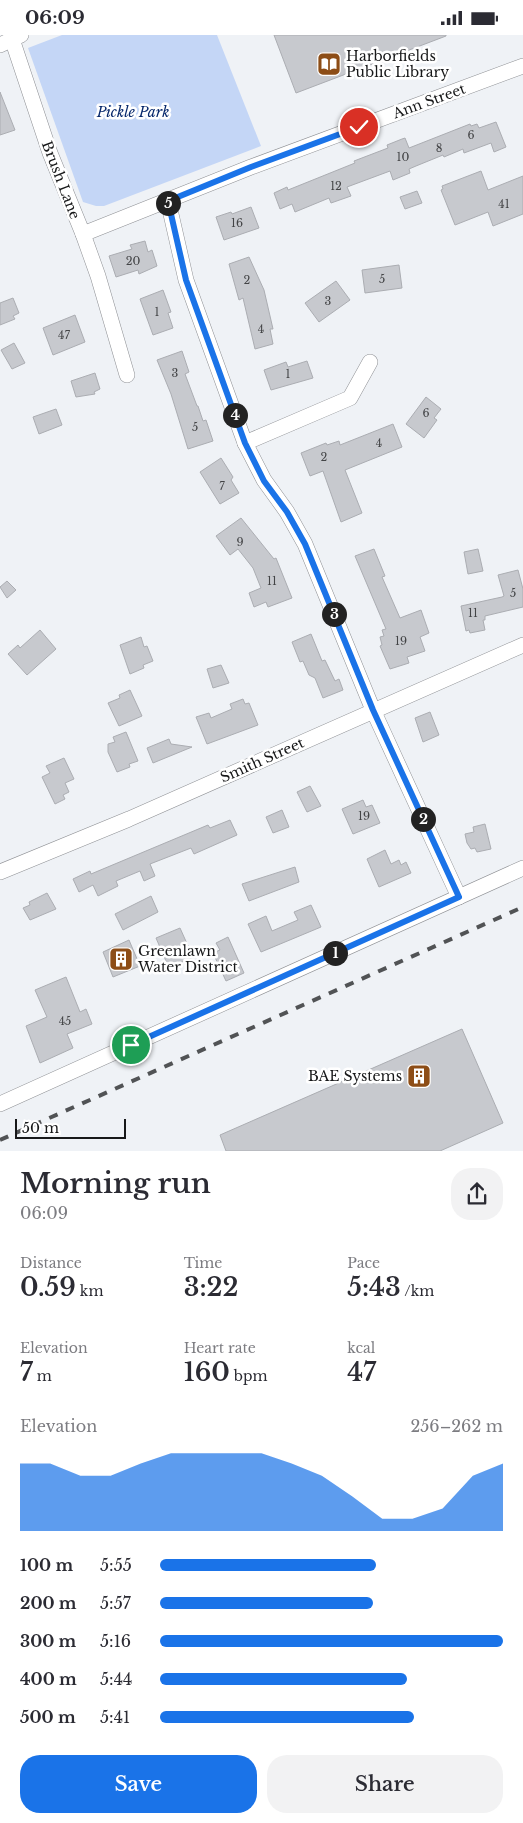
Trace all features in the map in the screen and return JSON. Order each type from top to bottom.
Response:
[{"type":"street","name":"Brush Lane","points":[[11,40],[50,153],[83,234],[168,201]]},
{"type":"street","name":"Ann Street","points":[[168,201],[251,167],[523,67]]},
{"type":"street","points":[[168,201],[186,280],[245,443],[264,481],[287,512],[305,544],[373,710],[459,897]]},
{"type":"street","points":[[83,234],[98,276],[127,375]]},
{"type":"street","points":[[245,443],[350,398],[370,362]]},
{"type":"street","name":"Smith Street","points":[[0,872],[129,819],[523,645]]},
{"type":"street","points":[[0,1104],[523,868]]},
{"type":"green space","name":"Pickle Park","points":[[62,35],[217,35],[261,146],[104,206],[83,202],[28,48]]},
{"type":"building","name":"Harborfields Public Library","points":[[274,35],[446,35],[446,36],[296,93]]},
{"type":"building","points":[[0,92],[15,130],[0,135]]},
{"type":"building","points":[[496,122],[506,147],[494,152],[491,143],[464,153],[463,149],[444,157],[443,155],[409,169],[410,173],[393,180],[390,171],[347,187],[351,196],[331,203],[329,198],[295,212],[292,204],[280,209],[274,193],[287,187],[288,190],[355,163],[354,161],[388,148],[387,145],[405,138],[409,148],[470,124],[471,126],[477,124],[479,128]]},
{"type":"building","points":[[481,171],[488,190],[523,176],[523,214],[493,226],[488,212],[455,225],[441,190],[443,189],[442,186]]},
{"type":"building","points":[[417,191],[422,203],[405,209],[400,197]]},
{"type":"building","points":[[251,207],[259,228],[224,240],[216,217],[231,212],[232,214]]},
{"type":"building","points":[[145,241],[148,252],[152,250],[157,266],[139,274],[138,270],[116,277],[109,256],[132,249],[130,245]]},
{"type":"building","points":[[249,257],[264,290],[273,329],[270,329],[273,344],[255,349],[243,298],[239,300],[229,264]]},
{"type":"building","points":[[399,265],[402,288],[365,293],[362,270]]},
{"type":"building","points":[[336,281],[350,300],[319,322],[305,303]]},
{"type":"building","points":[[163,290],[171,312],[168,313],[173,328],[153,335],[140,299]]},
{"type":"building","points":[[13,298],[19,313],[13,316],[15,319],[0,325],[0,303]]},
{"type":"building","points":[[75,315],[85,342],[53,355],[43,328]]},
{"type":"building","points":[[14,343],[25,363],[12,369],[1,350]]},
{"type":"building","points":[[182,351],[189,372],[185,374],[203,421],[206,420],[213,441],[188,449],[171,394],[157,360]]},
{"type":"building","points":[[307,361],[313,378],[271,390],[264,370],[286,362],[288,367]]},
{"type":"building","points":[[95,373],[100,389],[94,392],[95,394],[76,397],[71,381]]},
{"type":"building","points":[[426,397],[441,409],[434,418],[437,420],[424,438],[406,424]]},
{"type":"building","points":[[56,409],[62,425],[39,434],[33,417]]},
{"type":"building","points":[[393,424],[402,447],[345,470],[362,513],[341,522],[323,471],[310,476],[301,453],[326,443],[327,445],[339,441],[340,445]]},
{"type":"building","points":[[221,458],[233,477],[231,480],[239,493],[220,504],[200,472]]},
{"type":"building","points":[[241,518],[274,559],[276,558],[292,598],[268,607],[266,602],[254,607],[249,593],[261,588],[253,568],[238,549],[230,555],[216,536]]},
{"type":"building","points":[[374,549],[385,576],[382,577],[400,618],[421,610],[429,633],[420,637],[425,651],[407,657],[409,663],[390,669],[380,646],[382,645],[380,637],[384,636],[382,630],[386,629],[355,556]]},
{"type":"building","points":[[478,549],[483,571],[468,574],[464,552]]},
{"type":"building","points":[[518,570],[523,589],[523,607],[485,616],[485,620],[483,620],[485,630],[470,633],[469,630],[466,631],[461,606],[504,596],[498,575]]},
{"type":"building","points":[[7,581],[16,590],[7,598],[0,587]]},
{"type":"building","points":[[40,630],[56,649],[27,675],[8,654],[18,645],[20,648]]},
{"type":"building","points":[[311,634],[322,661],[325,660],[335,681],[339,679],[343,690],[323,698],[315,678],[309,675],[303,661],[300,662],[292,642]]},
{"type":"building","points":[[141,637],[144,647],[147,646],[153,661],[143,665],[144,668],[130,674],[120,645]]},
{"type":"building","points":[[221,665],[229,683],[213,688],[207,669]]},
{"type":"building","points":[[130,690],[142,716],[119,726],[108,703],[120,698],[119,695]]},
{"type":"building","points":[[243,699],[245,704],[249,703],[258,725],[207,744],[196,717],[209,713],[211,718],[232,709],[230,704]]},
{"type":"building","points":[[430,712],[439,735],[423,742],[415,718]]},
{"type":"building","points":[[126,732],[138,761],[129,764],[130,767],[117,772],[108,752],[108,744],[115,742],[113,737]]},
{"type":"building","points":[[169,739],[171,744],[192,747],[153,763],[147,748]]},
{"type":"building","points":[[64,758],[74,779],[65,783],[69,792],[63,795],[65,799],[55,804],[42,777],[50,773],[46,766]]},
{"type":"building","points":[[310,786],[321,806],[307,812],[297,792]]},
{"type":"building","points":[[363,800],[366,807],[372,805],[380,823],[353,834],[342,809]]},
{"type":"building","points":[[282,810],[289,827],[273,833],[266,817]]},
{"type":"building","points":[[230,820],[237,835],[194,854],[191,848],[150,864],[155,876],[144,881],[140,871],[116,881],[118,886],[98,896],[93,885],[79,892],[73,879],[90,871],[91,874],[208,825],[210,828]]},
{"type":"building","points":[[485,824],[491,849],[477,852],[475,848],[471,849],[467,843],[465,834],[474,832],[473,827]]},
{"type":"building","points":[[385,850],[391,864],[399,860],[401,865],[406,862],[411,873],[379,887],[367,859]]},
{"type":"building","points":[[295,867],[299,882],[249,901],[242,884]]},
{"type":"building","points":[[47,893],[56,909],[30,920],[23,908],[30,905],[29,902]]},
{"type":"building","points":[[151,896],[158,912],[123,930],[115,914]]},
{"type":"building","points":[[311,905],[321,927],[261,952],[248,924],[266,916],[272,931],[298,920],[294,912]]},
{"type":"building","points":[[180,928],[193,957],[169,968],[156,938]]},
{"type":"building","points":[[228,937],[244,973],[226,981],[213,953],[220,950],[216,943]]},
{"type":"building","name":"Greenlawn Water District","points":[[129,940],[140,966],[113,977],[103,952]]},
{"type":"building","points":[[66,977],[80,1012],[86,1009],[92,1024],[67,1034],[73,1048],[40,1063],[26,1026],[47,1017],[35,990]]},
{"type":"building","name":"BAE Systems","points":[[462,1029],[503,1123],[440,1151],[226,1151],[220,1135]]},
{"type":"railway","points":[[0,1140],[523,907]]},
{"type":"place","name":"Harborfields Public Library","points":[[329,64]]},
{"type":"place","name":"Greenlawn Water District","points":[[121,959]]},
{"type":"place","name":"BAE Systems","points":[[419,1076]]},
{"type":"route","points":[[131,1045],[459,897],[373,710],[305,544],[287,512],[264,481],[245,443],[186,280],[168,201],[251,167],[359,127]]}]
